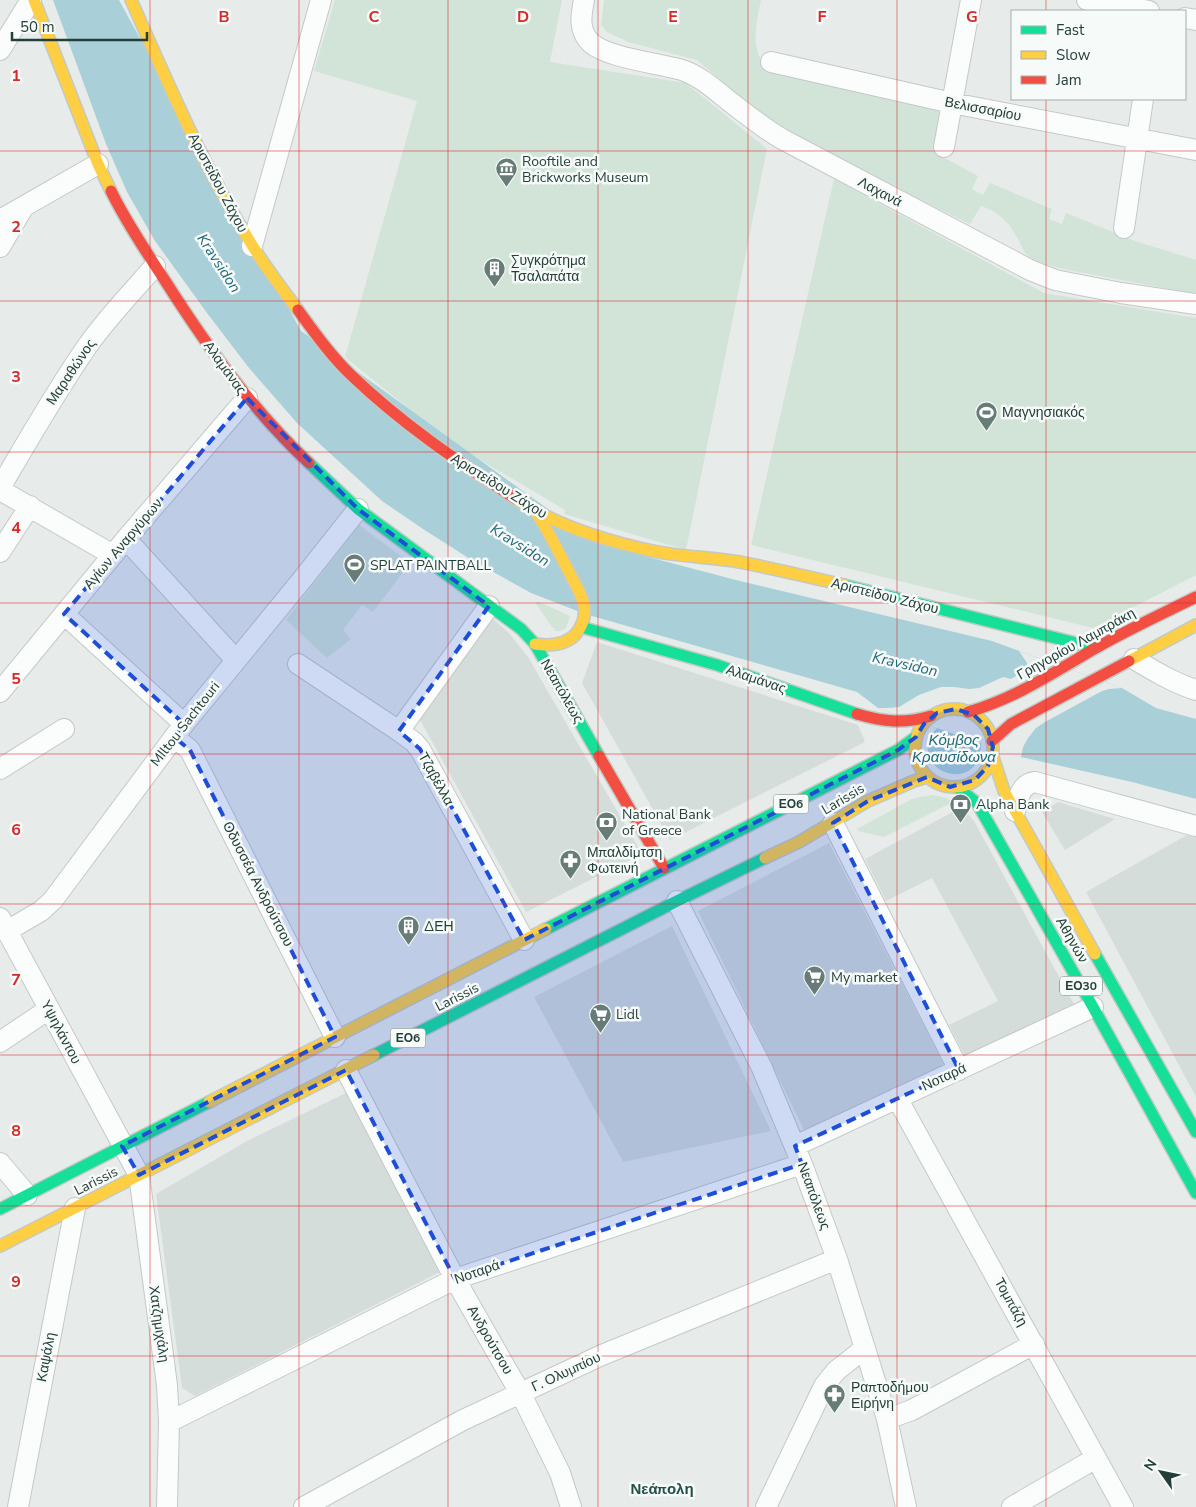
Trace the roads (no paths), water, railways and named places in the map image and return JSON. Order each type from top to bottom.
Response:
[{"type":"main road","name":"Αλαμάνας","points":[[32,0],[98,164],[114,197],[155,266],[204,340],[246,398],[297,452],[358,508],[524,632],[535,644]]},
{"type":"main road","name":"Αριστείδου Ζάχου","points":[[131,0],[171,91],[219,189],[252,246],[274,278],[320,340],[350,374],[400,419],[466,467],[536,512],[581,531],[654,551],[738,562],[826,581],[1096,648]]},
{"type":"main road","points":[[536,512],[548,530],[580,595],[585,609],[581,628]]},
{"type":"main road","name":"Γρηγορίου Λαμπράκη","points":[[968,712],[999,703],[1096,648],[1196,597]]},
{"type":"main road","points":[[957,787],[969,784],[980,776],[988,766],[992,747],[1006,728],[1019,719],[1196,625]]},
{"type":"main road","name":"Αλαμάνας","points":[[581,628],[717,665],[859,715],[889,722],[923,720]]},
{"type":"main road","name":"Νεαπόλεως","points":[[535,644],[555,646],[562,644],[572,638],[581,628]]},
{"type":"main road","name":"Νεαπόλεως","points":[[535,644],[664,868]]},
{"type":"main road","points":[[923,720],[949,710],[968,712]]},
{"type":"main road","name":"Αθηνών","points":[[968,712],[984,724],[1004,791],[1196,1132]]},
{"type":"main road","name":"ΕΟ6","points":[[916,737],[923,720]]},
{"type":"main road","points":[[916,737],[914,749],[917,761],[927,777]]},
{"type":"main road","name":"Larissis","points":[[0,1209],[664,868],[868,766],[898,750],[916,737]]},
{"type":"main road","name":"Larissis","points":[[0,1246],[677,902],[799,842],[868,801],[927,777]]},
{"type":"main road","name":"Αθηνών","points":[[927,777],[944,786],[957,787],[977,803],[1196,1193]]},
{"type":"street","points":[[0,50],[32,0]]},
{"type":"street","points":[[252,246],[321,0]]},
{"type":"street","name":"Λαχανά","points":[[584,0],[581,23],[585,36],[593,44],[606,52],[680,69],[694,75],[761,126],[801,150],[1038,274],[1055,280],[1084,286],[1196,304]]},
{"type":"street","points":[[944,147],[971,0]]},
{"type":"street","points":[[1087,0],[1144,10]]},
{"type":"street","name":"Βελισσαρίου","points":[[771,62],[952,103],[1196,150]]},
{"type":"street","points":[[1124,228],[1142,100]]},
{"type":"street","points":[[0,220],[98,164]]},
{"type":"street","points":[[0,247],[23,207]]},
{"type":"street","name":"Μαραθώνος","points":[[0,489],[50,402],[88,345],[155,266]]},
{"type":"street","name":"Αγίων Αναργύρων","points":[[0,692],[126,539],[246,398]]},
{"type":"street","points":[[0,489],[113,555]]},
{"type":"street","points":[[0,552],[30,506]]},
{"type":"street","name":"MIltou Sachtouri","points":[[4,924],[41,911],[53,900],[179,730],[358,508]]},
{"type":"street","points":[[126,539],[235,659]]},
{"type":"street","points":[[399,731],[489,606]]},
{"type":"street","points":[[64,614],[179,730]]},
{"type":"street","points":[[1134,659],[1170,679],[1196,690]]},
{"type":"street","name":"Τζαβέλλα","points":[[298,664],[399,731],[420,749],[524,940]]},
{"type":"street","points":[[0,769],[64,729]]},
{"type":"street","name":"Οδυσσέα Ανδρούτσου","points":[[179,730],[335,1037]]},
{"type":"street","points":[[1015,811],[1023,788],[1028,783],[1035,782],[1196,826]]},
{"type":"street","points":[[833,823],[959,1070]]},
{"type":"street","name":"Νεαπόλεως","points":[[677,902],[762,1068],[798,1155],[837,1259],[887,1419],[906,1507]]},
{"type":"street","name":"Υψηλάντου","points":[[4,924],[122,1146]]},
{"type":"street","name":"Νοταρά","points":[[169,1422],[455,1279],[798,1155],[897,1098],[1093,1007]]},
{"type":"street","points":[[0,1042],[49,1009]]},
{"type":"street","name":"Ανδρούτσου","points":[[346,1070],[455,1279],[521,1394],[560,1473],[572,1507]]},
{"type":"street","name":"Τομπάζη","points":[[897,1098],[1123,1507]]},
{"type":"street","name":"Χατζημιχάλη","points":[[122,1146],[139,1175],[167,1385],[169,1422],[167,1507]]},
{"type":"street","points":[[0,1163],[27,1195]]},
{"type":"street","name":"Καψάλη","points":[[18,1507],[75,1208]]},
{"type":"street","name":"Γ. Ολυμπίου","points":[[304,1507],[463,1420],[602,1355],[837,1259]]},
{"type":"street","points":[[887,1419],[912,1410],[1034,1344]]},
{"type":"street","points":[[766,1507],[824,1386],[836,1370],[865,1348]]},
{"type":"street","points":[[1012,1507],[1096,1458]]},
{"type":"water","points":[[53,0],[119,0],[301,331],[595,543],[736,580],[992,641],[1122,688],[1156,708],[1196,719],[1196,799],[1132,782],[1021,757],[981,743],[978,760],[969,770],[958,774],[946,772],[935,766],[929,756],[929,743],[937,728],[878,708],[857,692],[585,614],[531,593],[470,559],[382,501],[297,423],[249,368],[155,241],[127,192],[106,144]]},
{"type":"place","name":"Rooftile and Brickworks Museum","points":[[506,188]]},
{"type":"place","name":"Συγκρότημα Τσαλαπάτα","points":[[495,287]]},
{"type":"place","name":"Μαγνησιακός","points":[[986,431]]},
{"type":"place","name":"SPLAT PAINTBALL","points":[[354,584]]},
{"type":"place","name":"Alpha Bank","points":[[960,823]]},
{"type":"place","name":"National Bank of Greece","points":[[606,841]]},
{"type":"place","name":"Μπαλδίμτση Φωτεινή","points":[[571,879]]},
{"type":"place","name":"ΔΕΗ","points":[[408,945]]},
{"type":"place","name":"My market","points":[[815,996]]},
{"type":"place","name":"Lidl","points":[[600,1033]]},
{"type":"place","name":"Ραπτοδήμου Ειρήνη","points":[[835,1414]]},
{"type":"district","name":"Νεάπολη","points":[[662,1489]]},
{"type":"water label","name":"Kravsidon","points":[[219,263]]},
{"type":"water label","name":"Kravsidon","points":[[520,545]]},
{"type":"water label","name":"Kravsidon","points":[[905,664]]},
{"type":"water label","name":"Κόμβος Κραυσίδωνα","points":[[954,748]]}]
